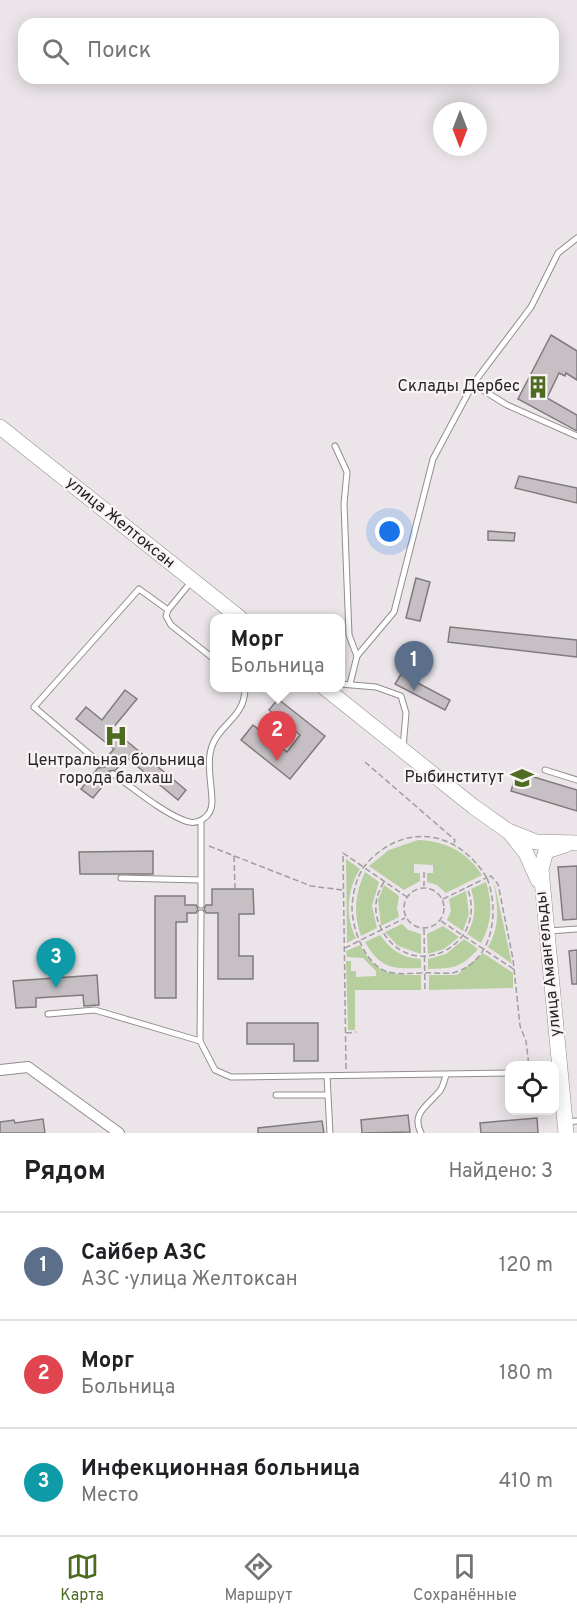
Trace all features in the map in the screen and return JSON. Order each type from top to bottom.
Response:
[{"type":"main road","name":"улица Желтоксан","points":[[0,427],[235,614]]},
{"type":"main road","points":[[332,692],[474,807],[508,831],[529,841],[571,844]]},
{"type":"main road","points":[[508,831],[526,853],[541,892]]},
{"type":"main road","name":"улица Амангельды","points":[[556,1061],[541,892],[541,869],[546,851],[571,844]]},
{"type":"main road","name":"улица Амангельды","points":[[559,1080],[569,1126]]},
{"type":"street","points":[[0,1070],[27,1067],[119,1133]]},
{"type":"lane","points":[[350,684],[357,656],[394,612],[433,459],[473,384],[531,307],[558,253],[577,238]]},
{"type":"lane","points":[[473,384],[507,405],[577,436]]},
{"type":"lane","points":[[335,446],[347,472],[344,504],[349,635],[357,656]]},
{"type":"lane","points":[[192,580],[168,610],[166,616],[171,625],[210,656]]},
{"type":"lane","points":[[101,764],[34,707],[139,589],[168,610]]},
{"type":"lane","points":[[345,684],[376,687],[400,696],[406,713],[403,749]]},
{"type":"lane","points":[[113,774],[184,822],[201,822],[212,805],[212,746],[245,702],[245,692]]},
{"type":"lane","points":[[545,770],[577,780]]},
{"type":"lane","points":[[201,822],[201,904]]},
{"type":"lane","points":[[121,878],[201,879]]},
{"type":"lane","points":[[201,913],[200,1041],[208,1061],[221,1075],[242,1078],[505,1073]]},
{"type":"lane","points":[[546,931],[577,929]]},
{"type":"lane","points":[[48,1014],[95,1010],[200,1041]]},
{"type":"lane","points":[[327,1076],[330,1133]]},
{"type":"lane","points":[[422,1133],[417,1118],[421,1109],[440,1091],[446,1076]]},
{"type":"lane","points":[[276,1095],[327,1095]]},
{"type":"path","points":[[365,762],[455,840],[453,843]]},
{"type":"path","points":[[424,836],[453,843],[467,851],[487,878],[495,909],[489,937],[483,949],[465,968],[455,972],[386,971],[374,962],[360,941],[353,925],[353,895],[364,868],[378,852],[408,838],[424,836]]},
{"type":"path","points":[[202,845],[234,855],[311,886],[344,890]]},
{"type":"path","points":[[346,1071],[343,854],[407,897]]},
{"type":"path","points":[[234,855],[235,889]]},
{"type":"path","points":[[423,872],[424,887]]},
{"type":"path","points":[[443,899],[491,876],[498,884],[515,970],[520,1026],[526,1041],[528,1061]]},
{"type":"path","points":[[384,881],[379,889],[375,906],[381,930],[397,950],[424,957],[444,952],[464,936],[471,916],[467,886]]},
{"type":"path","points":[[424,887],[433,889],[443,899],[444,912],[440,920],[424,928],[412,924],[406,917],[404,906],[407,897],[414,890],[424,887]]},
{"type":"path","points":[[344,948],[406,917]]},
{"type":"path","points":[[440,920],[515,970]]},
{"type":"path","points":[[424,928],[425,991]]},
{"type":"path","points":[[345,1033],[356,1032]]},
{"type":"green space","points":[[418,840],[447,845],[455,849],[470,860],[482,875],[446,893],[437,885],[427,882],[427,873],[433,873],[433,865],[414,864],[414,873],[420,873],[420,881],[404,890],[369,866],[389,850]]},
{"type":"green space","points":[[346,859],[360,869],[352,885],[349,903],[350,921],[356,938],[347,943]]},
{"type":"green space","points":[[365,872],[379,882],[372,906],[377,928],[361,936],[356,904]]},
{"type":"green space","points":[[486,882],[490,898],[490,913],[481,943],[467,934],[474,912],[471,889]]},
{"type":"green space","points":[[494,884],[512,964],[488,947],[495,932],[497,917]]},
{"type":"green space","points":[[384,885],[399,896],[397,908],[399,917],[381,926],[378,900]]},
{"type":"green space","points":[[466,891],[469,914],[463,931],[447,920],[451,911],[449,899]]},
{"type":"green space","points":[[402,924],[408,930],[421,934],[421,954],[398,946],[385,932]]},
{"type":"green space","points":[[443,926],[459,937],[444,949],[428,954],[427,934]]},
{"type":"green space","points":[[380,935],[398,952],[408,957],[421,959],[421,968],[388,966],[376,958],[365,942]]},
{"type":"green space","points":[[464,939],[478,949],[466,960],[450,968],[428,969],[428,959],[446,954]]},
{"type":"green space","points":[[360,945],[372,962],[384,971],[421,975],[421,990],[355,990],[355,1030],[348,1030],[346,961],[351,961],[351,971],[356,971],[356,977],[376,976],[376,971],[363,958],[347,957],[346,951]]},
{"type":"green space","points":[[483,953],[513,973],[513,988],[429,990],[429,975],[457,975]]},
{"type":"building","name":"Склады Дербес","points":[[551,335],[577,351],[577,380],[566,373],[565,376],[559,373],[547,398],[577,415],[577,431],[518,399]]},
{"type":"building","points":[[519,476],[577,488],[577,503],[515,488]]},
{"type":"building","points":[[488,531],[515,533],[514,541],[488,540]]},
{"type":"building","points":[[416,578],[430,582],[420,621],[406,618]]},
{"type":"building","points":[[450,627],[577,640],[577,657],[448,642]]},
{"type":"building","points":[[401,674],[450,700],[445,710],[395,684]]},
{"type":"building","points":[[125,690],[137,699],[112,729],[186,790],[178,800],[126,757],[116,770],[109,771],[110,777],[93,798],[81,789],[98,768],[105,767],[104,760],[114,749],[76,719],[86,707],[102,720]]},
{"type":"building","points":[[278,699],[325,736],[290,779],[241,740],[253,725],[287,752],[300,735],[269,710]]},
{"type":"building","points":[[517,772],[577,790],[577,811],[511,791]]},
{"type":"building","points":[[153,851],[153,874],[80,874],[79,852]]},
{"type":"building","points":[[577,866],[577,919],[563,920],[558,867]]},
{"type":"building","points":[[212,889],[253,889],[254,914],[239,914],[239,956],[253,956],[253,979],[218,979],[218,913],[206,913],[204,909],[206,905],[212,905]]},
{"type":"building","points":[[155,896],[185,896],[185,905],[196,905],[198,909],[196,913],[187,913],[187,922],[176,922],[176,998],[155,998]]},
{"type":"building","points":[[577,950],[577,984],[572,984],[569,951]]},
{"type":"building","points":[[97,975],[99,1005],[84,1006],[83,995],[36,998],[36,1007],[16,1008],[13,981]]},
{"type":"building","points":[[247,1023],[318,1023],[318,1061],[294,1061],[294,1044],[247,1044]]},
{"type":"building","points":[[408,1115],[410,1132],[362,1133],[361,1120]]},
{"type":"building","points":[[537,1118],[538,1133],[481,1133],[480,1123]]},
{"type":"building","points":[[43,1119],[45,1133],[0,1133],[0,1122],[14,1120],[15,1123]]},
{"type":"building","points":[[322,1121],[324,1133],[258,1133],[258,1128]]},
{"type":"place","name":"Склады Дербес","points":[[538,387]]},
{"type":"place","name":"Сайбер АЗС","points":[[414,691]]},
{"type":"place","name":"Центральная больница города балхаш","points":[[116,736]]},
{"type":"place","name":"Морг","points":[[277,761]]},
{"type":"place","name":"Рыбинститут","points":[[522,778]]},
{"type":"place","name":"Инфекционная больница","points":[[56,988]]}]
